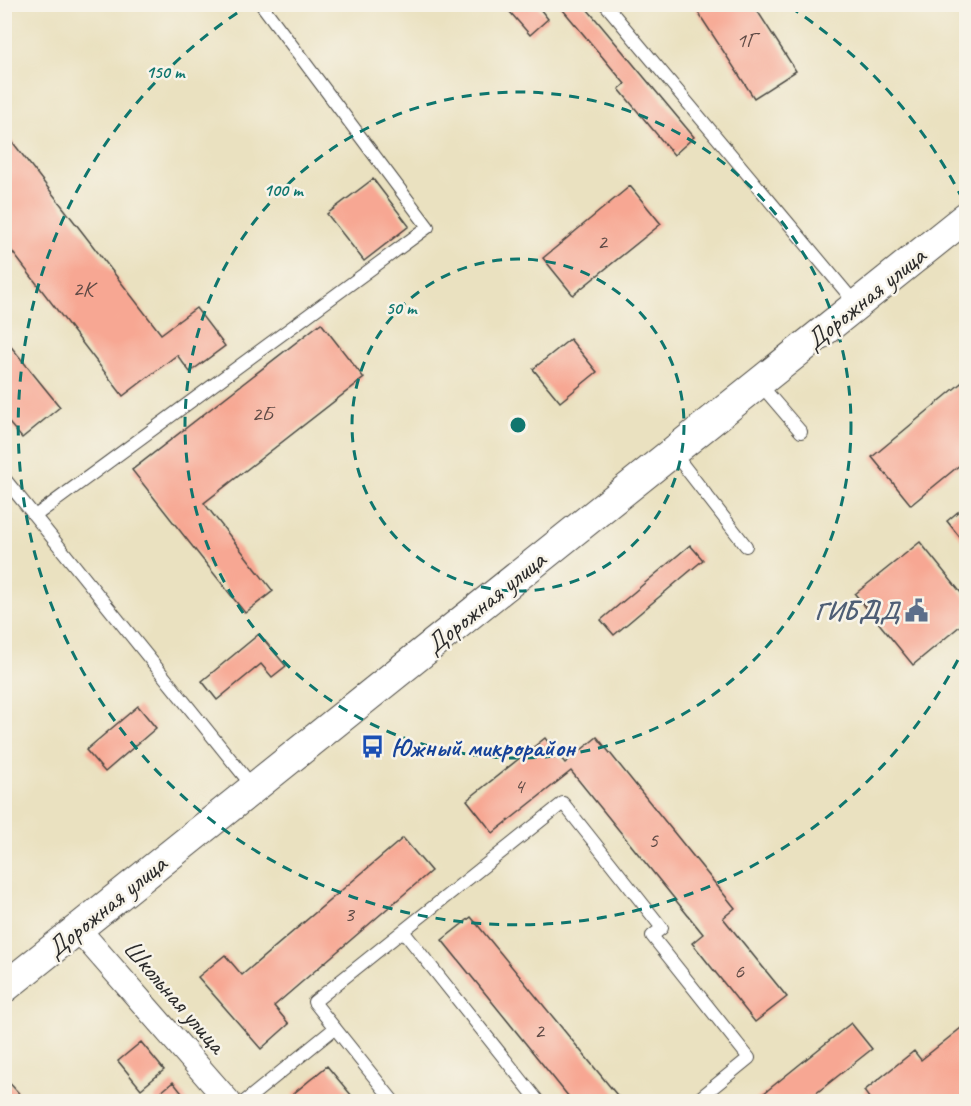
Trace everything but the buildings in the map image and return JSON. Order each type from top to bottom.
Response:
[{"type":"street","name":"Дорожная улица","points":[[4,988],[966,217]]},
{"type":"street","name":"Школьная улица","points":[[78,929],[229,1101]]},
{"type":"lane","points":[[35,516],[428,227],[261,4]]},
{"type":"lane","points":[[604,4],[857,305]]},
{"type":"lane","points":[[759,383],[801,432]]},
{"type":"lane","points":[[673,452],[746,546]]},
{"type":"lane","points":[[4,478],[254,788]]},
{"type":"lane","points":[[394,1101],[314,1002],[563,803],[662,928],[652,936],[749,1058],[695,1101]]},
{"type":"lane","points":[[403,931],[539,1101]]},
{"type":"lane","points":[[244,1101],[335,1028]]},
{"type":"place","name":"ГИБДД","points":[[917,610]]},
{"type":"place","name":"Южный микрорайон","points":[[373,747]]}]
